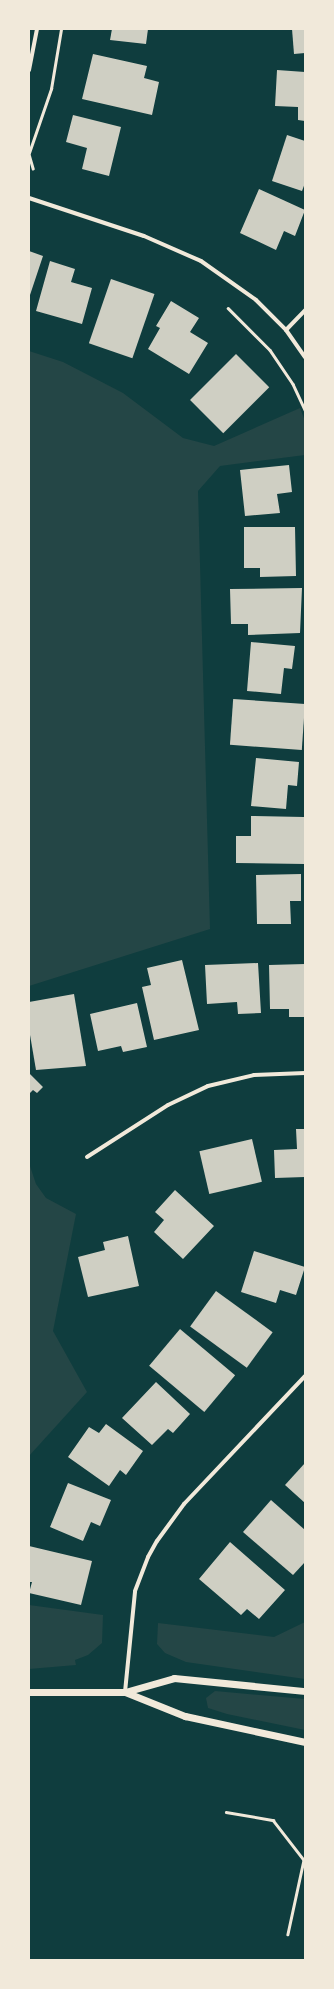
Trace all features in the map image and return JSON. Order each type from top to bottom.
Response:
[{"type":"street","points":[[29,70],[37,29]]},
{"type":"street","points":[[29,198],[144,236],[202,261],[237,285],[286,330],[305,357]]},
{"type":"street","points":[[286,330],[305,310]]},
{"type":"street","points":[[87,1158],[168,1105],[202,1088],[231,1079],[254,1075],[305,1073]]},
{"type":"street","points":[[125,1692],[135,1591],[154,1546],[184,1504],[305,1376]]},
{"type":"street","points":[[29,1692],[125,1692],[174,1678],[305,1691]]},
{"type":"street","points":[[125,1692],[185,1716],[305,1742]]},
{"type":"path","points":[[33,168],[29,154],[51,89],[61,29]]},
{"type":"path","points":[[228,308],[270,350],[293,384],[305,410]]},
{"type":"path","points":[[226,1812],[273,1820],[304,1860],[288,1934]]},
{"type":"shaded area","points":[[29,351],[63,362],[123,393],[183,438],[214,446],[300,408],[305,421],[305,455],[220,466],[198,491],[210,929],[29,986]]},
{"type":"shaded area","points":[[29,1163],[36,1184],[46,1198],[76,1214],[53,1331],[87,1392],[29,1456]]},
{"type":"shaded area","points":[[29,1605],[103,1615],[102,1643],[88,1655],[75,1660],[76,1665],[29,1669]]},
{"type":"shaded area","points":[[305,1622],[305,1679],[186,1662],[165,1653],[157,1644],[158,1623],[274,1637]]},
{"type":"shaded area","points":[[215,1691],[305,1699],[305,1730],[227,1714],[208,1708],[206,1698]]},
{"type":"building","points":[[112,29],[148,29],[146,44],[110,40]]},
{"type":"building","points":[[292,29],[305,29],[305,53],[294,54]]},
{"type":"building","points":[[93,54],[147,66],[144,78],[159,82],[152,115],[82,99]]},
{"type":"building","points":[[277,70],[305,72],[305,121],[298,120],[298,107],[275,106]]},
{"type":"building","points":[[73,115],[121,127],[109,176],[82,169],[87,148],[66,142]]},
{"type":"building","points":[[287,135],[305,141],[305,183],[302,191],[272,181]]},
{"type":"building","points":[[259,189],[305,210],[295,236],[284,231],[276,250],[240,233]]},
{"type":"building","points":[[29,251],[43,256],[29,298]]},
{"type":"building","points":[[50,261],[75,269],[71,282],[92,288],[82,324],[36,311]]},
{"type":"building","points":[[111,279],[154,294],[132,358],[89,343]]},
{"type":"building","points":[[171,301],[199,318],[190,332],[208,343],[189,374],[148,349],[160,328],[156,326]]},
{"type":"building","points":[[236,354],[269,387],[223,433],[190,400]]},
{"type":"building","points":[[289,465],[292,492],[277,494],[280,513],[245,516],[240,470]]},
{"type":"building","points":[[244,527],[295,527],[296,576],[260,577],[260,568],[244,568]]},
{"type":"building","points":[[302,588],[300,633],[248,635],[248,624],[231,624],[230,589]]},
{"type":"building","points":[[251,642],[295,646],[292,669],[284,668],[281,694],[247,691]]},
{"type":"building","points":[[233,699],[305,704],[302,750],[230,745]]},
{"type":"building","points":[[256,758],[299,762],[297,786],[288,785],[286,809],[251,806]]},
{"type":"building","points":[[251,816],[304,817],[305,864],[236,863],[236,836],[251,836]]},
{"type":"building","points":[[301,874],[301,901],[290,901],[291,924],[257,924],[256,875]]},
{"type":"building","points":[[182,960],[199,1030],[154,1040],[142,987],[151,985],[147,968]]},
{"type":"building","points":[[258,963],[261,1013],[238,1014],[237,1002],[207,1004],[205,965]]},
{"type":"building","points":[[305,964],[305,1017],[289,1017],[289,1009],[270,1009],[269,965]]},
{"type":"building","points":[[74,994],[86,1066],[36,1070],[29,1029],[29,1002]]},
{"type":"building","points":[[137,1003],[147,1047],[123,1052],[121,1046],[98,1051],[90,1014]]},
{"type":"building","points":[[29,1073],[43,1087],[37,1093],[33,1090],[29,1094]]},
{"type":"building","points":[[296,1129],[305,1129],[305,1177],[275,1178],[274,1150],[297,1149]]},
{"type":"building","points":[[252,1139],[262,1182],[209,1194],[199,1151]]},
{"type":"building","points":[[175,1190],[214,1226],[183,1259],[154,1232],[164,1220],[155,1212]]},
{"type":"building","points":[[128,1236],[139,1286],[88,1297],[78,1257],[105,1250],[103,1242]]},
{"type":"building","points":[[254,1251],[305,1267],[296,1295],[280,1290],[276,1303],[241,1292]]},
{"type":"building","points":[[216,1291],[273,1332],[247,1368],[190,1327]]},
{"type":"building","points":[[180,1329],[235,1375],[204,1412],[149,1366]]},
{"type":"building","points":[[156,1382],[190,1414],[173,1433],[168,1429],[152,1445],[122,1418]]},
{"type":"building","points":[[106,1424],[143,1451],[126,1475],[120,1470],[109,1486],[68,1457],[89,1427],[99,1433]]},
{"type":"building","points":[[305,1463],[305,1503],[285,1485]]},
{"type":"building","points":[[68,1483],[111,1500],[100,1526],[91,1522],[83,1541],[50,1527]]},
{"type":"building","points":[[271,1500],[305,1530],[305,1562],[293,1575],[243,1532]]},
{"type":"building","points":[[230,1542],[285,1590],[259,1619],[247,1609],[241,1615],[199,1579]]},
{"type":"building","points":[[29,1546],[92,1561],[81,1605],[29,1593],[32,1582],[29,1582]]}]
